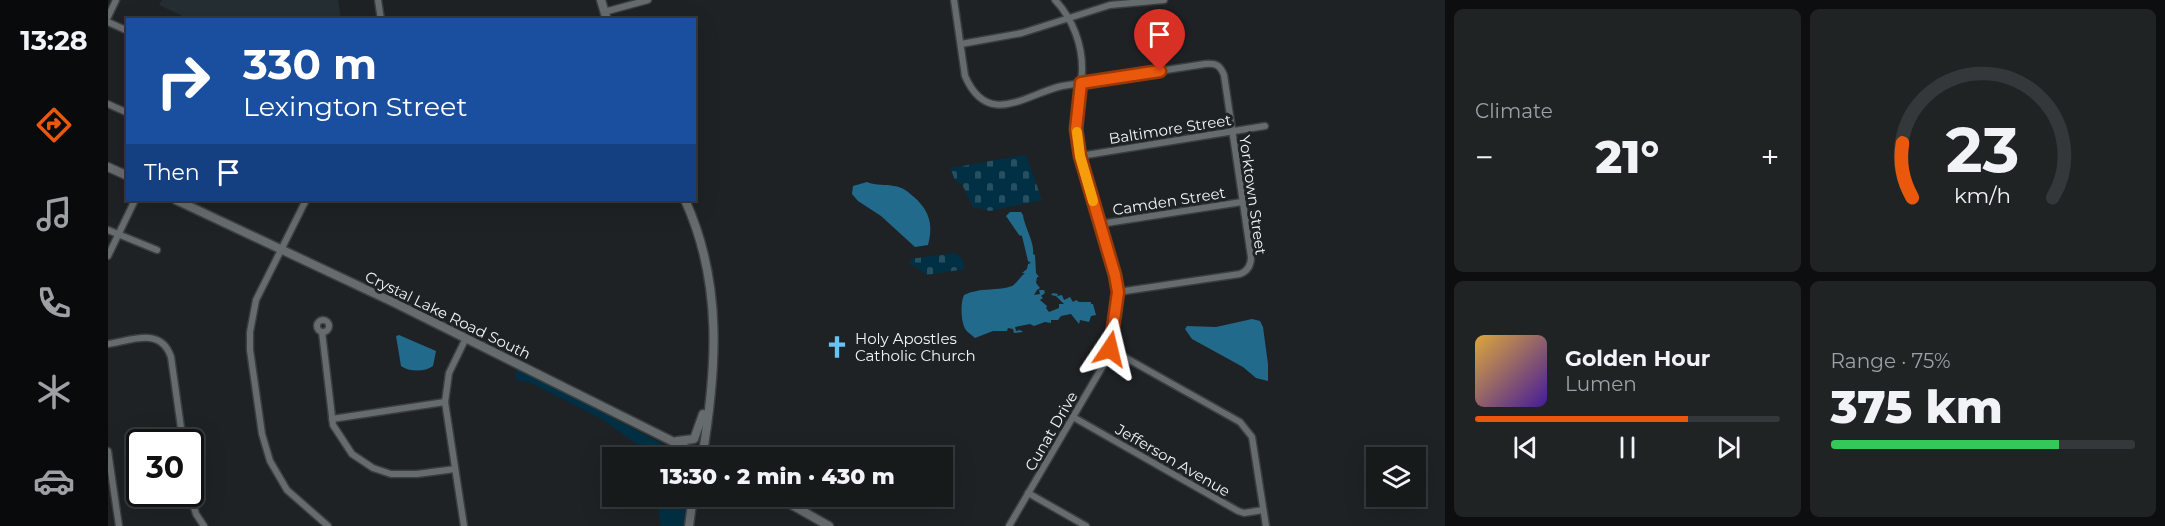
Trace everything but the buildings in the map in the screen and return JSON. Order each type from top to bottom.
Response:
[{"type":"street","points":[[108,16],[116,0]]},
{"type":"street","points":[[378,0],[381,18]]},
{"type":"street","points":[[601,0],[605,16],[648,0]]},
{"type":"street","points":[[954,0],[965,76],[969,87],[988,102],[1000,106],[1014,104],[1047,89],[1081,83]]},
{"type":"street","name":"Cunat Drive","points":[[1009,526],[1104,364],[1110,349],[1118,292],[1080,156],[1076,129],[1082,69],[1080,48],[1069,18],[1055,0]]},
{"type":"street","points":[[960,44],[1022,33],[1110,5],[1164,0]]},
{"type":"street","points":[[108,22],[126,30]]},
{"type":"street","name":"Yorktown Street","points":[[1081,83],[1205,64],[1217,65],[1224,75],[1251,264],[1244,272],[1118,292]]},
{"type":"street","points":[[108,104],[126,112]]},
{"type":"street","name":"Baltimore Street","points":[[1080,156],[1265,126]]},
{"type":"street","points":[[108,167],[126,175]]},
{"type":"street","points":[[108,256],[134,201]]},
{"type":"street","name":"Crystal Lake Road South","points":[[178,201],[466,338],[684,447]]},
{"type":"street","points":[[306,201],[256,300],[250,332],[250,350],[262,434],[270,461],[287,490],[328,526]]},
{"type":"street","points":[[685,201],[704,253],[712,297],[714,350],[704,447]]},
{"type":"street","name":"Camden Street","points":[[1100,224],[1242,202]]},
{"type":"street","points":[[108,230],[157,250]]},
{"type":"street","points":[[322,332],[333,425],[352,454],[391,474],[417,474],[455,469]]},
{"type":"street","points":[[108,344],[150,338],[160,339],[168,347],[181,429]]},
{"type":"street","points":[[464,526],[446,402],[449,373],[466,338]]},
{"type":"street","points":[[1110,349],[1240,422],[1252,437],[1266,526]]},
{"type":"street","points":[[673,441],[690,441],[697,435],[711,391]]},
{"type":"street","points":[[332,419],[446,402]]},
{"type":"street","name":"Jefferson Avenue","points":[[1073,417],[1238,511],[1244,513],[1263,510]]},
{"type":"street","points":[[108,451],[119,526]]},
{"type":"street","points":[[1029,493],[1086,526]]},
{"type":"street","points":[[194,507],[204,526]]},
{"type":"street","points":[[689,526],[693,507]]},
{"type":"street","points":[[795,507],[829,526]]},
{"type":"shaded area","points":[[162,0],[338,0],[341,18],[187,18],[159,5]]},
{"type":"shaded area","points":[[867,182],[900,187],[920,203],[929,220],[928,245],[915,247],[881,216],[858,201],[852,194],[853,186]]},
{"type":"shaded area","points":[[1010,212],[1021,212],[1031,240],[1036,273],[1039,277],[1036,283],[1040,288],[1034,295],[1040,294],[1039,290],[1044,290],[1045,293],[1041,296],[1043,298],[1040,300],[1047,306],[1049,312],[1059,308],[1059,304],[1064,304],[1056,296],[1051,295],[1053,293],[1058,294],[1057,296],[1062,295],[1064,300],[1070,297],[1073,302],[1076,300],[1091,302],[1096,315],[1091,316],[1089,322],[1080,320],[1079,324],[1071,314],[1061,316],[1058,320],[1051,320],[1051,323],[1015,327],[1016,331],[1023,332],[1014,333],[1013,329],[1008,328],[1007,331],[993,331],[975,338],[964,327],[962,303],[964,295],[1012,286],[1031,263],[1028,261],[1022,236],[1006,216]]},
{"type":"shaded area","points":[[1252,319],[1260,321],[1263,327],[1268,381],[1256,378],[1243,367],[1192,339],[1185,329],[1187,326],[1216,327]]},
{"type":"shaded area","points":[[399,335],[436,351],[433,366],[417,370],[401,366],[396,336]]},
{"type":"green space","points":[[1026,155],[1042,200],[990,211],[973,207],[962,184],[956,182],[950,168]]},
{"type":"green space","points":[[954,253],[962,258],[965,269],[927,275],[910,263],[910,259]]},
{"type":"green space","points":[[516,367],[668,447],[641,447],[600,418],[531,383],[516,380]]},
{"type":"green space","points":[[658,507],[687,507],[684,526],[661,526]]},
{"type":"slow traffic","points":[[1077,132],[1080,156],[1093,201]]},
{"type":"place","name":"Holy Apostles Catholic Church","points":[[837,347]]},
{"type":"route","points":[[1110,349],[1118,292],[1080,156],[1076,129],[1078,99],[1081,83],[1160,71]]}]
